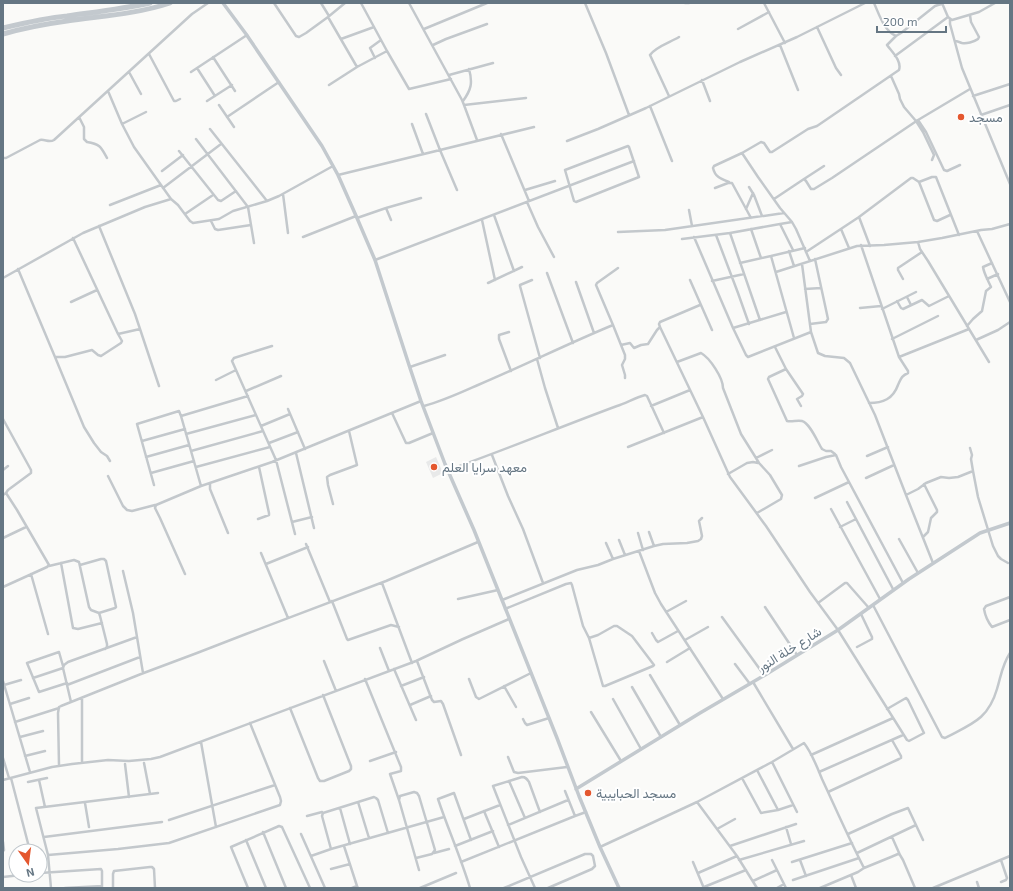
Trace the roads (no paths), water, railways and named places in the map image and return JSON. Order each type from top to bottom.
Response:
[{"type":"highway","points":[[3,28],[37,20],[99,12],[150,3]]},
{"type":"highway","points":[[3,34],[66,21],[130,12],[170,3]]},
{"type":"main road","points":[[224,3],[279,82],[333,166],[357,217],[375,260],[421,401],[510,619],[567,767],[600,847],[619,888]]},
{"type":"main road","name":"شارع خلة النور","points":[[576,789],[765,676],[838,630],[893,589],[980,533],[988,529],[1010,523]]},
{"type":"street","points":[[3,158],[6,158],[40,140],[51,141],[79,118],[192,14],[208,3]]},
{"type":"street","points":[[274,3],[298,37],[301,37],[345,3]]},
{"type":"street","points":[[321,3],[358,67]]},
{"type":"street","points":[[361,3],[409,88],[451,79]]},
{"type":"street","points":[[409,3],[433,44],[463,101],[477,140]]},
{"type":"street","points":[[424,29],[485,3]]},
{"type":"street","points":[[585,3],[606,53],[629,115]]},
{"type":"street","points":[[764,3],[786,43]]},
{"type":"street","points":[[567,141],[650,106],[740,62],[786,43],[865,3]]},
{"type":"street","points":[[874,3],[883,23],[890,33],[896,36]]},
{"type":"street","points":[[949,18],[954,20],[970,15],[995,3]]},
{"type":"street","points":[[751,218],[733,184],[718,177],[713,168],[716,165],[762,142],[770,152],[772,152],[808,128],[817,126],[891,76],[900,69],[895,56],[887,44],[935,6],[942,4],[949,18],[962,68],[1010,184]]},
{"type":"street","points":[[738,29],[769,12]]},
{"type":"street","points":[[955,41],[963,43],[976,41],[978,39],[971,22],[970,15]]},
{"type":"street","points":[[895,56],[949,18]]},
{"type":"street","points":[[433,44],[487,24]]},
{"type":"street","points":[[341,39],[374,27]]},
{"type":"street","points":[[817,27],[836,68],[841,75]]},
{"type":"street","points":[[191,72],[247,35]]},
{"type":"street","points":[[669,96],[650,55],[651,52],[679,38]]},
{"type":"street","points":[[375,58],[370,48],[381,40]]},
{"type":"street","points":[[780,45],[798,90]]},
{"type":"street","points":[[329,85],[387,51]]},
{"type":"street","points":[[149,54],[174,101],[180,98]]},
{"type":"street","points":[[213,57],[235,91]]},
{"type":"street","points":[[449,75],[493,63]]},
{"type":"street","points":[[197,68],[215,96]]},
{"type":"street","points":[[463,101],[471,86],[469,69]]},
{"type":"street","points":[[129,72],[141,94]]},
{"type":"street","points":[[891,76],[904,107],[926,132],[944,170],[947,171],[960,165]]},
{"type":"street","points":[[702,80],[710,101]]},
{"type":"street","points":[[227,116],[279,82]]},
{"type":"street","points":[[973,96],[1010,84]]},
{"type":"street","points":[[207,101],[232,85]]},
{"type":"street","points":[[1005,86],[1010,89]]},
{"type":"street","points":[[804,179],[813,190],[917,120],[970,89]]},
{"type":"street","points":[[108,91],[134,147],[171,199],[176,202],[193,223],[219,220],[233,211],[267,201],[283,194],[333,166]]},
{"type":"street","points":[[464,105],[526,98]]},
{"type":"street","points":[[219,105],[234,127]]},
{"type":"street","points":[[981,115],[1010,105]]},
{"type":"street","points":[[650,106],[672,161]]},
{"type":"street","points":[[122,124],[146,112]]},
{"type":"street","points":[[426,114],[457,190]]},
{"type":"street","points":[[79,118],[84,127],[84,139],[87,142],[97,144],[107,158]]},
{"type":"street","points":[[917,120],[933,153],[932,160]]},
{"type":"street","points":[[412,124],[423,154]]},
{"type":"street","points":[[338,175],[534,127]]},
{"type":"street","points":[[210,129],[267,201]]},
{"type":"street","points":[[501,134],[525,190],[528,202],[540,231],[554,257]]},
{"type":"street","points":[[196,139],[248,207],[254,243]]},
{"type":"street","points":[[163,188],[222,144]]},
{"type":"street","points":[[628,146],[629,147],[639,177],[575,202],[570,186],[565,170],[628,146]]},
{"type":"street","points":[[179,151],[218,200],[221,201],[236,191]]},
{"type":"street","points":[[742,153],[792,222],[799,234],[810,261]]},
{"type":"street","points":[[162,171],[183,155]]},
{"type":"street","points":[[375,260],[634,161]]},
{"type":"street","points":[[774,199],[824,166]]},
{"type":"street","points":[[919,182],[936,177],[958,235]]},
{"type":"street","points":[[806,252],[859,217],[911,178],[915,178],[919,182],[934,220],[939,221],[950,215]]},
{"type":"street","points":[[525,190],[555,181]]},
{"type":"street","points":[[715,188],[729,182]]},
{"type":"street","points":[[110,205],[161,185]]},
{"type":"street","points":[[748,187],[753,193],[762,216]]},
{"type":"street","points":[[746,209],[753,193]]},
{"type":"street","points":[[283,194],[288,233]]},
{"type":"street","points":[[185,214],[213,195]]},
{"type":"street","points":[[303,237],[357,217],[421,198]]},
{"type":"street","points":[[3,278],[83,233],[145,207],[171,199]]},
{"type":"street","points":[[386,208],[391,220]]},
{"type":"street","points":[[689,210],[692,226]]},
{"type":"street","points":[[618,232],[665,230],[784,213]]},
{"type":"street","points":[[494,215],[514,271]]},
{"type":"street","points":[[859,217],[870,246]]},
{"type":"street","points":[[482,220],[495,280]]},
{"type":"street","points":[[211,221],[215,229],[218,230],[251,225]]},
{"type":"street","points":[[682,239],[730,233],[792,222]]},
{"type":"street","points":[[780,224],[793,250]]},
{"type":"street","points":[[776,272],[861,245],[870,246],[918,242],[992,229],[1010,224]]},
{"type":"street","points":[[99,226],[135,314],[159,386]]},
{"type":"street","points":[[751,229],[761,258]]},
{"type":"street","points":[[841,229],[849,248]]},
{"type":"street","points":[[977,231],[1010,302]]},
{"type":"street","points":[[730,233],[760,320]]},
{"type":"street","points":[[716,234],[749,324]]},
{"type":"street","points":[[694,237],[747,357],[811,332]]},
{"type":"street","points":[[55,357],[65,357],[92,350],[101,356],[121,343],[73,238]]},
{"type":"street","points":[[918,242],[922,252],[989,362]]},
{"type":"street","points":[[861,245],[892,339],[899,357],[908,371],[908,373],[902,376],[898,387],[892,396],[879,403],[870,403]]},
{"type":"street","points":[[740,263],[805,248]]},
{"type":"street","points":[[789,251],[794,266]]},
{"type":"street","points":[[903,279],[898,268],[922,252]]},
{"type":"street","points":[[771,256],[794,338]]},
{"type":"street","points":[[810,324],[826,322],[827,320],[815,259]]},
{"type":"street","points":[[967,326],[982,310],[986,291],[991,287],[984,274],[983,267],[992,263]]},
{"type":"street","points":[[802,264],[811,332],[818,353],[825,356],[842,357],[847,359],[850,363],[876,415],[933,563]]},
{"type":"street","points":[[488,283],[522,267]]},
{"type":"street","points":[[618,268],[596,283],[596,285],[621,345],[625,358],[622,365],[625,378]]},
{"type":"street","points":[[18,269],[84,428],[101,452],[107,456],[110,462]]},
{"type":"street","points":[[547,273],[573,343]]},
{"type":"street","points":[[712,280],[744,274]]},
{"type":"street","points":[[987,279],[998,274]]},
{"type":"street","points":[[532,280],[520,286],[540,358]]},
{"type":"street","points":[[690,280],[712,330]]},
{"type":"street","points":[[576,282],[594,333]]},
{"type":"street","points":[[805,289],[821,288]]},
{"type":"street","points":[[71,302],[97,290]]},
{"type":"street","points":[[860,308],[882,307],[916,292]]},
{"type":"street","points":[[897,301],[904,309],[922,300],[929,306],[949,296]]},
{"type":"street","points":[[907,297],[911,305]]},
{"type":"street","points":[[700,305],[660,322],[659,324],[728,474],[757,513],[810,592],[838,630],[903,735],[909,741],[924,733],[906,698],[887,709]]},
{"type":"street","points":[[733,328],[786,312]]},
{"type":"street","points":[[892,339],[938,316]]},
{"type":"street","points":[[976,340],[998,330],[1010,322]]},
{"type":"street","points":[[424,406],[446,399],[613,325]]},
{"type":"street","points":[[621,345],[630,343],[634,348],[640,345],[647,345],[660,327]]},
{"type":"street","points":[[118,334],[140,328]]},
{"type":"street","points":[[899,357],[969,329]]},
{"type":"street","points":[[509,332],[499,336],[499,339],[511,371]]},
{"type":"street","points":[[272,346],[234,358],[232,361],[276,460],[295,534]]},
{"type":"street","points":[[775,347],[786,369],[803,394],[797,399],[801,406]]},
{"type":"street","points":[[677,362],[701,353],[711,362],[723,384],[723,388],[738,428],[746,443],[759,463],[770,475],[782,496],[781,499],[757,513]]},
{"type":"street","points":[[410,368],[445,355]]},
{"type":"street","points":[[537,359],[558,428]]},
{"type":"street","points":[[786,369],[769,376],[768,378],[787,421],[805,422],[822,449],[831,451],[835,455],[904,582]]},
{"type":"street","points":[[216,380],[236,370]]},
{"type":"street","points":[[246,391],[282,376]]},
{"type":"street","points":[[651,406],[690,390]]},
{"type":"street","points":[[448,470],[645,395],[664,432]]},
{"type":"street","points":[[181,416],[248,396]]},
{"type":"street","points":[[108,476],[123,506],[127,510],[132,511],[156,505],[201,486],[296,453],[421,401]]},
{"type":"street","points":[[288,409],[305,449]]},
{"type":"street","points":[[154,485],[137,424],[179,411],[201,486]]},
{"type":"street","points":[[392,413],[406,443],[434,433]]},
{"type":"street","points":[[261,426],[290,414]]},
{"type":"street","points":[[186,434],[256,415]]},
{"type":"street","points":[[628,447],[703,417]]},
{"type":"street","points":[[3,419],[31,470],[30,473],[4,494],[17,510],[48,563],[48,566]]},
{"type":"street","points":[[142,441],[185,429]]},
{"type":"street","points":[[191,451],[263,431]]},
{"type":"street","points":[[333,504],[327,477],[357,465],[349,431]]},
{"type":"street","points":[[196,467],[269,445],[298,432]]},
{"type":"street","points":[[146,457],[189,445]]},
{"type":"street","points":[[867,456],[888,447]]},
{"type":"street","points":[[970,448],[978,497],[993,546],[1000,559],[1008,563]]},
{"type":"street","points":[[756,458],[772,450]]},
{"type":"street","points":[[296,453],[314,528]]},
{"type":"street","points":[[492,454],[508,496],[523,528],[542,583]]},
{"type":"street","points":[[799,466],[835,455]]},
{"type":"street","points":[[151,473],[194,461]]},
{"type":"street","points":[[728,474],[748,463],[759,463]]},
{"type":"street","points":[[866,478],[894,465]]},
{"type":"street","points":[[3,470],[8,466]]},
{"type":"street","points":[[258,519],[270,513],[259,467]]},
{"type":"street","points":[[906,495],[915,491],[924,484],[941,477],[958,478],[973,471]]},
{"type":"street","points":[[815,498],[849,482]]},
{"type":"street","points":[[210,483],[210,488],[228,533]]},
{"type":"street","points":[[923,537],[928,532],[931,518],[937,512],[924,484]]},
{"type":"street","points":[[847,502],[893,589]]},
{"type":"street","points":[[156,505],[155,506],[160,518],[185,574]]},
{"type":"street","points":[[831,509],[880,600]]},
{"type":"street","points":[[292,522],[312,517]]},
{"type":"street","points":[[502,600],[577,570],[598,565],[654,546],[694,542],[700,540],[702,536],[699,521],[702,518]]},
{"type":"street","points":[[840,527],[856,518]]},
{"type":"street","points":[[3,538],[26,527]]},
{"type":"street","points":[[649,532],[654,546]]},
{"type":"street","points":[[638,533],[643,550]]},
{"type":"street","points":[[899,539],[918,573]]},
{"type":"street","points":[[619,540],[625,555]]},
{"type":"street","points":[[15,722],[59,707],[143,673],[382,583],[478,542]]},
{"type":"street","points":[[606,543],[613,559]]},
{"type":"street","points":[[266,564],[307,546],[348,640],[390,625],[399,627]]},
{"type":"street","points":[[639,551],[655,593],[723,700]]},
{"type":"street","points":[[261,553],[288,618]]},
{"type":"street","points":[[3,587],[48,566],[78,560],[91,610],[99,613],[115,608],[106,560],[101,559],[80,565]]},
{"type":"street","points":[[61,563],[73,628],[78,629],[102,623]]},
{"type":"street","points":[[123,571],[143,673]]},
{"type":"street","points":[[31,574],[48,634]]},
{"type":"street","points":[[382,583],[412,663]]},
{"type":"street","points":[[505,608],[571,583],[583,626],[589,638],[603,686],[654,665],[632,636],[617,626],[589,638]]},
{"type":"street","points":[[818,603],[847,583],[869,608]]},
{"type":"street","points":[[458,599],[498,590]]},
{"type":"street","points":[[1010,596],[986,606],[984,611],[992,627],[1010,620]]},
{"type":"street","points":[[666,612],[686,601]]},
{"type":"street","points":[[873,605],[942,737],[945,738],[977,722],[984,715],[994,697],[1002,667],[1010,653]]},
{"type":"street","points":[[765,607],[798,655]]},
{"type":"street","points":[[99,613],[107,644],[105,649]]},
{"type":"street","points":[[857,647],[872,639],[860,614]]},
{"type":"street","points":[[722,617],[765,676]]},
{"type":"street","points":[[3,780],[30,772],[59,766],[108,760],[129,761],[156,758],[412,663],[510,619]]},
{"type":"street","points":[[685,640],[708,627]]},
{"type":"street","points":[[652,633],[658,642],[678,631]]},
{"type":"street","points":[[33,678],[63,667],[68,662],[137,637]]},
{"type":"street","points":[[380,648],[389,671]]},
{"type":"street","points":[[667,662],[690,648]]},
{"type":"street","points":[[72,702],[67,684],[59,652],[27,663],[39,692],[67,684],[140,657]]},
{"type":"street","points":[[417,660],[434,702],[441,701],[443,704],[461,755]]},
{"type":"street","points":[[324,661],[336,691]]},
{"type":"street","points":[[735,664],[752,683],[794,749]]},
{"type":"street","points":[[394,669],[416,720]]},
{"type":"street","points":[[469,679],[478,699],[531,673]]},
{"type":"street","points":[[650,675],[680,726]]},
{"type":"street","points":[[401,686],[424,677]]},
{"type":"street","points":[[366,679],[402,769],[399,772],[390,774],[420,870]]},
{"type":"street","points":[[4,685],[21,680]]},
{"type":"street","points":[[3,681],[30,772]]},
{"type":"street","points":[[504,686],[516,707]]},
{"type":"street","points":[[632,687],[661,737]]},
{"type":"street","points":[[290,708],[318,778],[320,781],[324,781],[349,771],[351,766],[324,696]]},
{"type":"street","points":[[410,705],[431,696]]},
{"type":"street","points":[[10,704],[29,698]]},
{"type":"street","points":[[82,698],[82,763]]},
{"type":"street","points":[[613,699],[641,749]]},
{"type":"street","points":[[59,707],[59,766]]},
{"type":"street","points":[[591,712],[621,761]]},
{"type":"street","points":[[523,719],[527,725],[549,718]]},
{"type":"street","points":[[811,755],[893,718]]},
{"type":"street","points":[[51,888],[48,855],[169,843],[280,805],[281,801],[250,723]]},
{"type":"street","points":[[20,737],[44,731]]},
{"type":"street","points":[[819,772],[903,735]]},
{"type":"street","points":[[828,792],[901,758],[892,740]]},
{"type":"street","points":[[201,742],[216,827]]},
{"type":"street","points":[[600,847],[697,802],[804,743],[864,868]]},
{"type":"street","points":[[25,756],[44,751]]},
{"type":"street","points":[[370,761],[396,752]]},
{"type":"street","points":[[508,757],[514,772],[518,773],[567,767]]},
{"type":"street","points":[[3,758],[28,843]]},
{"type":"street","points":[[772,762],[797,812]]},
{"type":"street","points":[[144,763],[150,794]]},
{"type":"street","points":[[125,764],[128,797]]},
{"type":"street","points":[[757,770],[778,810]]},
{"type":"street","points":[[535,888],[493,786],[522,777],[526,778],[540,812]]},
{"type":"street","points":[[28,782],[47,778]]},
{"type":"street","points":[[742,778],[761,814],[793,805]]},
{"type":"street","points":[[38,780],[45,807]]},
{"type":"street","points":[[509,781],[525,818]]},
{"type":"street","points":[[170,820],[275,785]]},
{"type":"street","points":[[565,791],[575,816]]},
{"type":"street","points":[[399,802],[400,796],[414,792],[419,796],[435,850],[432,854]]},
{"type":"street","points":[[470,888],[438,799],[454,793],[471,840]]},
{"type":"street","points":[[45,843],[36,808],[158,794]]},
{"type":"street","points":[[307,816],[340,808],[374,797],[378,800],[388,833]]},
{"type":"street","points":[[508,825],[568,800]]},
{"type":"street","points":[[358,802],[369,838]]},
{"type":"street","points":[[697,802],[737,856],[757,888]]},
{"type":"street","points":[[85,803],[90,827]]},
{"type":"street","points":[[464,819],[500,805]]},
{"type":"street","points":[[340,808],[350,844]]},
{"type":"street","points":[[848,834],[908,808],[923,840]]},
{"type":"street","points":[[484,811],[499,847]]},
{"type":"street","points":[[324,812],[322,815],[331,849]]},
{"type":"street","points":[[461,862],[586,812]]},
{"type":"street","points":[[311,856],[444,817]]},
{"type":"street","points":[[717,829],[735,820]]},
{"type":"street","points":[[44,837],[162,822]]},
{"type":"street","points":[[730,846],[796,824]]},
{"type":"street","points":[[857,853],[916,825]]},
{"type":"street","points":[[248,888],[231,847],[278,826],[282,827],[310,888]]},
{"type":"street","points":[[786,827],[791,844]]},
{"type":"street","points":[[455,846],[492,831]]},
{"type":"street","points":[[263,832],[286,888]]},
{"type":"street","points":[[301,834],[325,888]]},
{"type":"street","points":[[892,837],[915,888]]},
{"type":"street","points":[[246,840],[266,888]]},
{"type":"street","points":[[739,860],[804,841]]},
{"type":"street","points":[[3,842],[3,851]]},
{"type":"street","points":[[792,862],[852,843]]},
{"type":"street","points":[[344,846],[357,887],[352,888]]},
{"type":"street","points":[[416,858],[449,849]]},
{"type":"street","points":[[504,888],[586,854],[591,854],[593,856],[595,868],[548,888]]},
{"type":"street","points":[[820,888],[864,868],[898,854],[900,855]]},
{"type":"street","points":[[698,873],[737,856]]},
{"type":"street","points":[[933,888],[1010,856]]},
{"type":"street","points":[[793,880],[859,858]]},
{"type":"street","points":[[772,860],[786,888]]},
{"type":"street","points":[[800,860],[806,876]]},
{"type":"street","points":[[1001,860],[1007,878],[1002,882]]},
{"type":"street","points":[[693,862],[704,887],[746,870]]},
{"type":"street","points":[[332,869],[350,864]]},
{"type":"street","points":[[113,888],[114,871],[150,867],[154,869],[156,888]]},
{"type":"street","points":[[50,872],[101,869],[102,871],[102,887],[65,888]]},
{"type":"street","points":[[752,881],[777,870]]},
{"type":"street","points":[[420,888],[456,873]]},
{"type":"street","points":[[851,875],[856,888]]},
{"type":"street","points":[[977,882],[979,888]]},
{"type":"street","points":[[832,883],[834,888]]},
{"type":"street","points":[[777,888],[784,884]]},
{"type":"place","name":"مسجد","points":[[961,117]]},
{"type":"place","name":"معهد سرايا العلم","points":[[434,467]]},
{"type":"place","name":"مسجد الحبايبية","points":[[588,793]]}]
